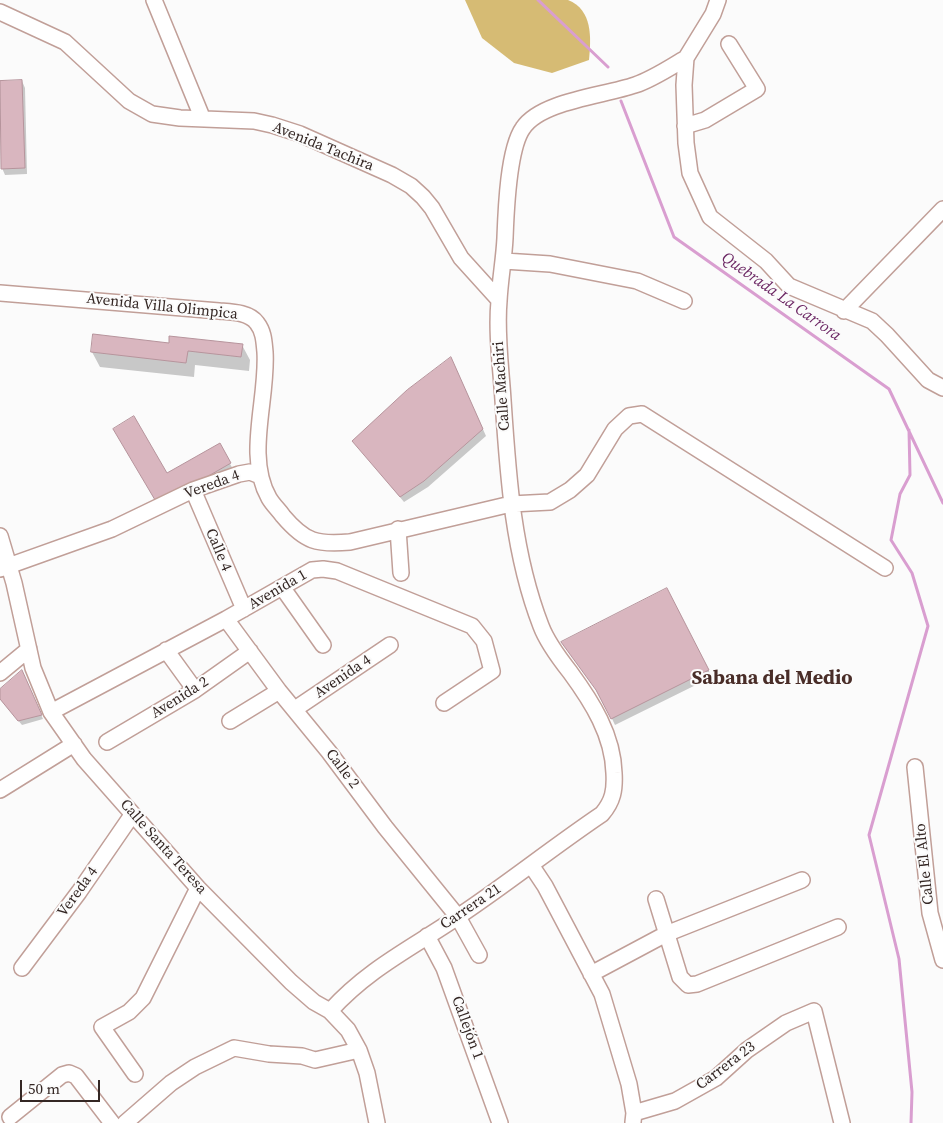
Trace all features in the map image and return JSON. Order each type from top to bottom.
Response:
[{"type":"street","points":[[154,0],[202,117]]},
{"type":"street","points":[[718,0],[713,14],[686,58],[685,126],[690,173],[710,218],[766,261],[789,286],[844,312],[863,316],[872,322],[887,335],[928,380],[943,388]]},
{"type":"street","name":"Avenida Tachira","points":[[0,12],[65,42],[129,101],[152,114],[180,118],[202,117],[254,121],[272,125],[300,134],[392,175],[411,186],[432,208],[461,258],[499,300]]},
{"type":"street","points":[[685,126],[705,120],[757,89],[729,44]]},
{"type":"street","name":"Calle Machiri","points":[[612,802],[615,785],[614,760],[607,735],[582,688],[558,656],[541,628],[521,556],[511,504],[498,332],[509,181],[517,140],[523,127],[539,112],[637,84],[686,58]]},
{"type":"street","points":[[844,312],[943,209]]},
{"type":"street","points":[[504,261],[550,264],[637,281],[684,301]]},
{"type":"street","name":"Avenida Villa Olimpica","points":[[0,293],[218,311],[244,314],[252,318],[264,336],[264,396],[257,446],[260,476]]},
{"type":"street","name":"Vereda 4","points":[[4,568],[112,529],[193,490],[250,472],[260,476],[269,499],[289,522],[312,542],[350,542],[398,529],[511,504],[550,502],[570,490],[587,475],[615,429],[629,416],[642,414],[885,568]]},
{"type":"street","name":"Calle 4","points":[[193,490],[244,609]]},
{"type":"street","points":[[398,529],[402,573]]},
{"type":"street","name":"Calle Santa Teresa","points":[[0,536],[4,568],[33,668],[51,712],[74,744],[132,815],[198,888],[291,982],[314,1002],[330,1011],[348,1030],[359,1050],[371,1089],[377,1123]]},
{"type":"street","name":"Avenida 1","points":[[51,712],[226,619],[312,570],[323,569],[338,571],[472,626],[484,641],[492,671],[444,703]]},
{"type":"street","points":[[282,587],[323,645]]},
{"type":"street","name":"Calle 2","points":[[226,619],[279,691],[295,709],[325,755],[458,917],[479,955]]},
{"type":"street","name":"Avenida 4","points":[[295,709],[390,645]]},
{"type":"street","points":[[0,673],[29,649]]},
{"type":"street","points":[[166,650],[195,690]]},
{"type":"street","name":"Avenida 2","points":[[107,742],[195,690],[250,651]]},
{"type":"street","points":[[230,721],[279,691]]},
{"type":"street","points":[[0,790],[74,744]]},
{"type":"street","name":"Calle El Alto","points":[[916,767],[943,960]]},
{"type":"street","name":"Carrera 21","points":[[330,1011],[347,992],[378,966],[458,917],[602,814],[612,802]]},
{"type":"street","name":"Vereda 4","points":[[22,968],[79,892],[132,815]]},
{"type":"street","points":[[531,865],[545,886],[602,994],[629,1084],[634,1118]]},
{"type":"street","points":[[591,974],[666,934],[802,880]]},
{"type":"street","points":[[135,1074],[102,1027],[129,1012],[143,998],[198,888]]},
{"type":"street","points":[[656,899],[680,977],[688,985],[697,984],[838,927]]},
{"type":"street","name":"Callejón 1","points":[[427,936],[444,968],[500,1123]]},
{"type":"street","name":"Carrera 23","points":[[634,1118],[675,1101],[716,1078],[747,1050],[786,1023],[814,1011],[842,1123]]},
{"type":"street","points":[[125,1123],[171,1083],[194,1066],[234,1048],[269,1054],[302,1056],[315,1060],[359,1050]]},
{"type":"street","points":[[10,1117],[62,1075],[70,1073],[76,1076],[112,1123]]},
{"type":"shaded area","points":[[465,0],[568,0],[582,10],[589,26],[589,60],[552,73],[514,63],[482,38]]},
{"type":"building","points":[[22,80],[25,168],[1,169],[0,81]]},
{"type":"building","points":[[93,334],[169,343],[169,336],[243,344],[241,357],[188,351],[186,363],[91,352]]},
{"type":"building","points":[[451,357],[483,429],[424,481],[400,497],[352,441],[407,390]]},
{"type":"building","points":[[134,416],[167,473],[220,443],[231,463],[158,505],[113,429]]},
{"type":"building","points":[[667,588],[709,670],[611,719],[596,690],[561,642]]},
{"type":"building","points":[[22,670],[42,715],[18,721],[0,699],[0,689]]},
{"type":"waterway","name":"Quebrada La Carrora","points":[[538,0],[608,67]]},
{"type":"waterway","name":"Quebrada La Carrora","points":[[621,101],[674,237],[889,389],[943,503]]},
{"type":"waterway","points":[[909,430],[910,475],[900,494],[891,540],[912,573],[928,626],[869,835],[899,959],[912,1092],[911,1123]]},
{"type":"district","name":"Sabana del Medio","points":[[772,679]]}]
